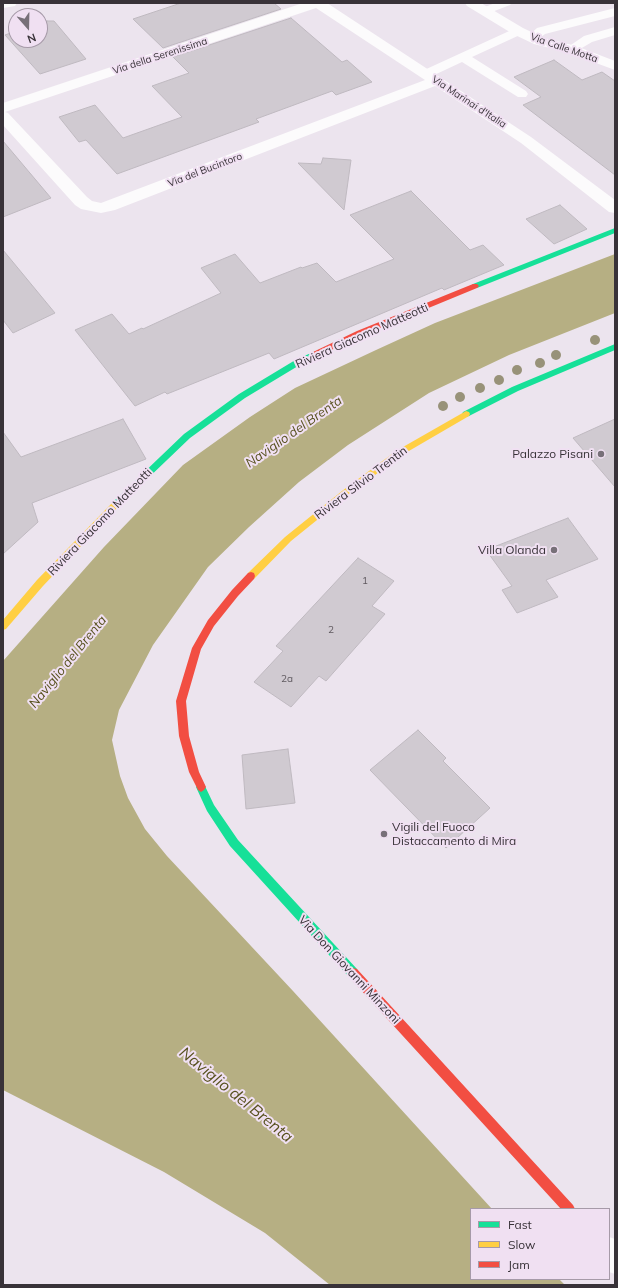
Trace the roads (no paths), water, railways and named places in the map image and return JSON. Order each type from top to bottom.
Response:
[{"type":"street","points":[[3,4],[10,3]]},
{"type":"street","name":"Via Marinai d'Italia","points":[[317,3],[526,140],[615,208]]},
{"type":"street","name":"Via della Serenissima","points":[[3,108],[317,3]]},
{"type":"street","name":"Via Calle Motta","points":[[472,3],[532,38],[571,49],[615,66]]},
{"type":"street","name":"Via del Bucintoro","points":[[3,116],[81,201],[87,205],[101,208],[431,78]]},
{"type":"street","name":"Riviera Giacomo Matteotti","points":[[3,626],[40,583],[135,484],[187,436],[242,396],[300,361],[360,334],[615,230]]},
{"type":"street","name":"Riviera Silvio Trentin","points":[[181,701],[197,648],[211,623],[235,593],[288,539],[399,453],[454,420],[530,383],[615,347]]},
{"type":"street","name":"Via Don Giovanni Minzoni","points":[[181,701],[184,736],[194,772],[210,808],[234,843],[568,1208]]},
{"type":"lane","points":[[484,11],[506,3]]},
{"type":"lane","points":[[532,38],[541,31],[615,12]]},
{"type":"lane","points":[[431,78],[463,57],[518,31]]},
{"type":"lane","points":[[571,49],[588,39],[615,31]]},
{"type":"lane","points":[[463,57],[522,94]]},
{"type":"water","name":"Naviglio del Brenta","points":[[615,254],[615,313],[509,355],[429,393],[348,445],[299,482],[249,527],[208,567],[153,645],[119,710],[112,740],[120,776],[128,798],[145,829],[167,856],[293,991],[491,1208],[470,1208],[470,1280],[560,1280],[565,1285],[330,1285],[265,1233],[164,1172],[3,1090],[3,661],[104,547],[183,465],[250,417],[295,388],[435,323]]},
{"type":"place","name":"Palazzo Pisani","points":[[601,454]]},
{"type":"place","name":"Villa Olanda","points":[[554,550]]},
{"type":"place","name":"Vigili del Fuoco Distaccamento di Mira","points":[[384,834]]}]
